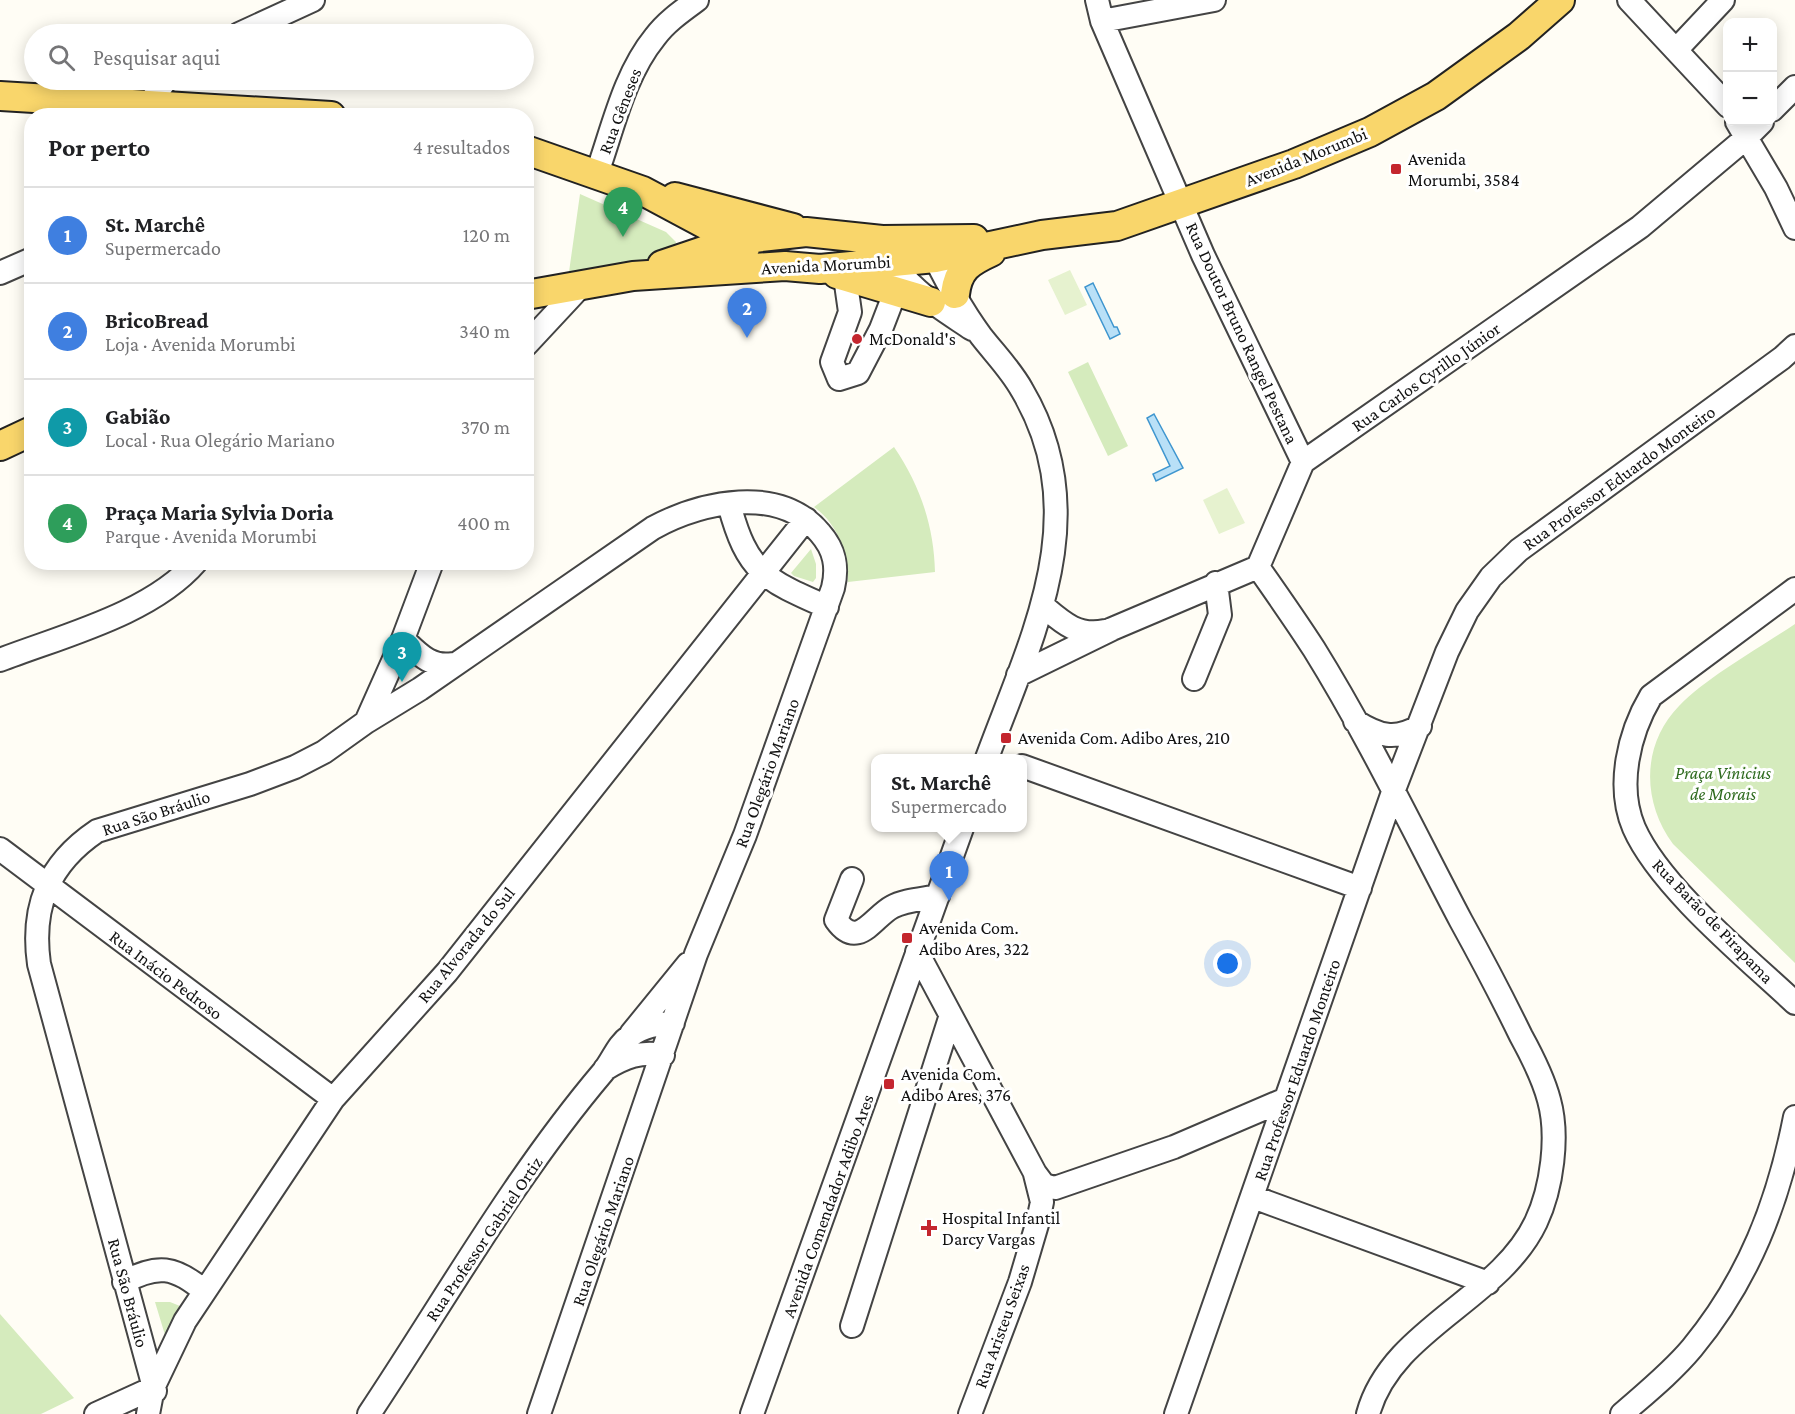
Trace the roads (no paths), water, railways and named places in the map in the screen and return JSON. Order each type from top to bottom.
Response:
[{"type":"main road","name":"Avenida Morumbi","points":[[633,276],[736,240],[806,232],[887,251],[1018,240],[1117,226],[1294,164],[1379,127],[1436,96],[1519,36],[1560,0]]},
{"type":"main road","points":[[0,96],[198,108]]},
{"type":"main road","points":[[534,153],[643,191],[785,266]]},
{"type":"main road","points":[[643,191],[699,202],[806,232]]},
{"type":"main road","points":[[670,262],[684,240],[687,214]]},
{"type":"main road","points":[[833,273],[896,290],[943,298],[969,262],[1018,240]]},
{"type":"main road","name":"Avenida Morumbi","points":[[534,294],[633,276],[785,266],[833,273],[887,251]]},
{"type":"main road","points":[[0,446],[24,435]]},
{"type":"street","points":[[261,24],[313,0]]},
{"type":"street","name":"Rua Gêneses","points":[[597,173],[626,88],[640,59],[655,36],[697,0]]},
{"type":"street","points":[[1100,10],[1214,0]]},
{"type":"street","points":[[1629,0],[1723,100]]},
{"type":"street","points":[[1677,50],[1723,0]]},
{"type":"street","name":"Rua Doutor Bruno Rangel Pestana","points":[[1100,10],[1182,205],[1303,462]]},
{"type":"street","points":[[1777,106],[1795,87]]},
{"type":"street","points":[[148,105],[159,90]]},
{"type":"street","points":[[1742,130],[1795,228]]},
{"type":"street","name":"Rua Carlos Cyrillo Júnior","points":[[1303,462],[1640,227],[1742,130]]},
{"type":"street","points":[[929,248],[943,298]]},
{"type":"street","points":[[887,251],[943,298],[981,335],[1022,389],[1040,423],[1053,465],[1057,514],[1050,579],[994,754]]},
{"type":"street","points":[[0,273],[24,262]]},
{"type":"street","points":[[833,273],[850,312],[832,362],[839,379],[858,373],[881,329],[896,290]]},
{"type":"street","points":[[534,336],[581,286]]},
{"type":"street","name":"Rua Professor Eduardo Monteiro","points":[[1176,1414],[1393,792],[1447,652],[1467,611],[1491,577],[1519,550],[1557,520],[1717,406],[1795,346]]},
{"type":"street","points":[[1018,675],[1113,629],[1216,583],[1258,567],[1303,462]]},
{"type":"street","points":[[729,504],[735,527],[750,559],[764,574],[778,586],[827,607]]},
{"type":"street","name":"Rua Olegário Mariano","points":[[366,722],[420,689],[453,664],[653,528],[689,510],[729,504],[768,504],[806,519],[822,535],[835,558],[836,573],[827,607],[745,836],[696,954],[539,1414]]},
{"type":"street","name":"Rua Alvorada do Sul","points":[[153,1388],[185,1321],[333,1099],[447,972],[806,519]]},
{"type":"street","points":[[1258,567],[1314,650],[1355,722],[1506,1005],[1540,1073],[1550,1101],[1553,1140],[1547,1187],[1537,1219],[1525,1243],[1488,1283],[1435,1326],[1397,1363],[1379,1387],[1368,1414]]},
{"type":"street","points":[[0,660],[138,606],[164,590],[187,570]]},
{"type":"street","points":[[366,722],[403,639],[429,570]]},
{"type":"street","points":[[1194,679],[1220,615],[1216,583]]},
{"type":"street","name":"Rua Barão de Pirapama","points":[[1795,589],[1652,696],[1638,718],[1631,745],[1625,786],[1633,826],[1647,852],[1676,888],[1795,1003]]},
{"type":"street","points":[[1042,605],[1075,630],[1087,633],[1113,629]]},
{"type":"street","points":[[403,639],[426,660],[443,666],[453,664]]},
{"type":"street","name":"Rua São Bráulio","points":[[163,1414],[153,1388],[39,964],[35,934],[39,908],[47,886],[67,856],[79,843],[97,831],[250,784],[295,767],[324,752],[366,722]]},
{"type":"street","points":[[1355,722],[1373,733],[1394,737],[1420,726]]},
{"type":"street","points":[[1027,767],[1360,888]]},
{"type":"street","name":"Avenida Comendador Adibo Ares","points":[[752,1414],[961,832]]},
{"type":"street","points":[[1380,832],[1398,832],[1422,846]]},
{"type":"street","name":"Rua Inácio Pedroso","points":[[0,849],[333,1099]]},
{"type":"street","points":[[852,879],[836,920],[842,928],[850,932],[866,931],[892,906],[938,896]]},
{"type":"street","name":"Rua Aristeu Seixas","points":[[917,952],[946,1011],[1035,1173],[1042,1202],[1020,1282],[970,1414]]},
{"type":"street","points":[[630,1036],[696,954]]},
{"type":"street","points":[[852,1326],[946,1011],[921,994],[913,994],[901,1000]]},
{"type":"street","name":"Rua Professor Gabriel Ortiz","points":[[369,1414],[455,1280],[580,1097],[605,1069],[615,1052],[630,1036],[651,1026],[674,1023]]},
{"type":"street","name":"Rua Professor Gabriel Ortiz","points":[[605,1069],[637,1054],[663,1055]]},
{"type":"street","points":[[1035,1173],[1044,1185],[1055,1188],[1174,1147],[1286,1099]]},
{"type":"street","points":[[1622,1414],[1690,1350],[1713,1320],[1738,1280],[1754,1252],[1783,1176],[1795,1117]]},
{"type":"street","points":[[1042,1202],[1060,1185]]},
{"type":"street","points":[[1253,1197],[1488,1283]]},
{"type":"street","points":[[124,1282],[143,1272],[165,1269],[187,1276],[204,1291]]},
{"type":"street","points":[[96,1414],[153,1388]]},
{"type":"street","points":[[148,1414],[153,1388]]},
{"type":"water","points":[[1093,283],[1114,327],[1117,327],[1120,334],[1110,339],[1085,287]]},
{"type":"water","points":[[1154,414],[1183,468],[1156,481],[1153,474],[1170,466],[1147,418]]},
{"type":"place","name":"Avenida Morumbi, 3584","points":[[1396,169]]},
{"type":"place","name":"Praça Maria Sylvia Doria","points":[[623,237]]},
{"type":"place","name":"BricoBread","points":[[747,338]]},
{"type":"place","name":"McDonald's","points":[[857,339]]},
{"type":"place","name":"Gabião","points":[[402,682]]},
{"type":"place","name":"Avenida Com. Adibo Ares, 210","points":[[1006,738]]},
{"type":"place","name":"St. Marchê","points":[[949,901]]},
{"type":"place","name":"Avenida Com. Adibo Ares, 322","points":[[907,938]]},
{"type":"place","name":"Avenida Com. Adibo Ares, 376","points":[[889,1084]]},
{"type":"place","name":"Hospital Infantil Darcy Vargas","points":[[929,1228]]},
{"type":"park label","name":"Praça Vinicius de Morais","points":[[1723,783]]}]
